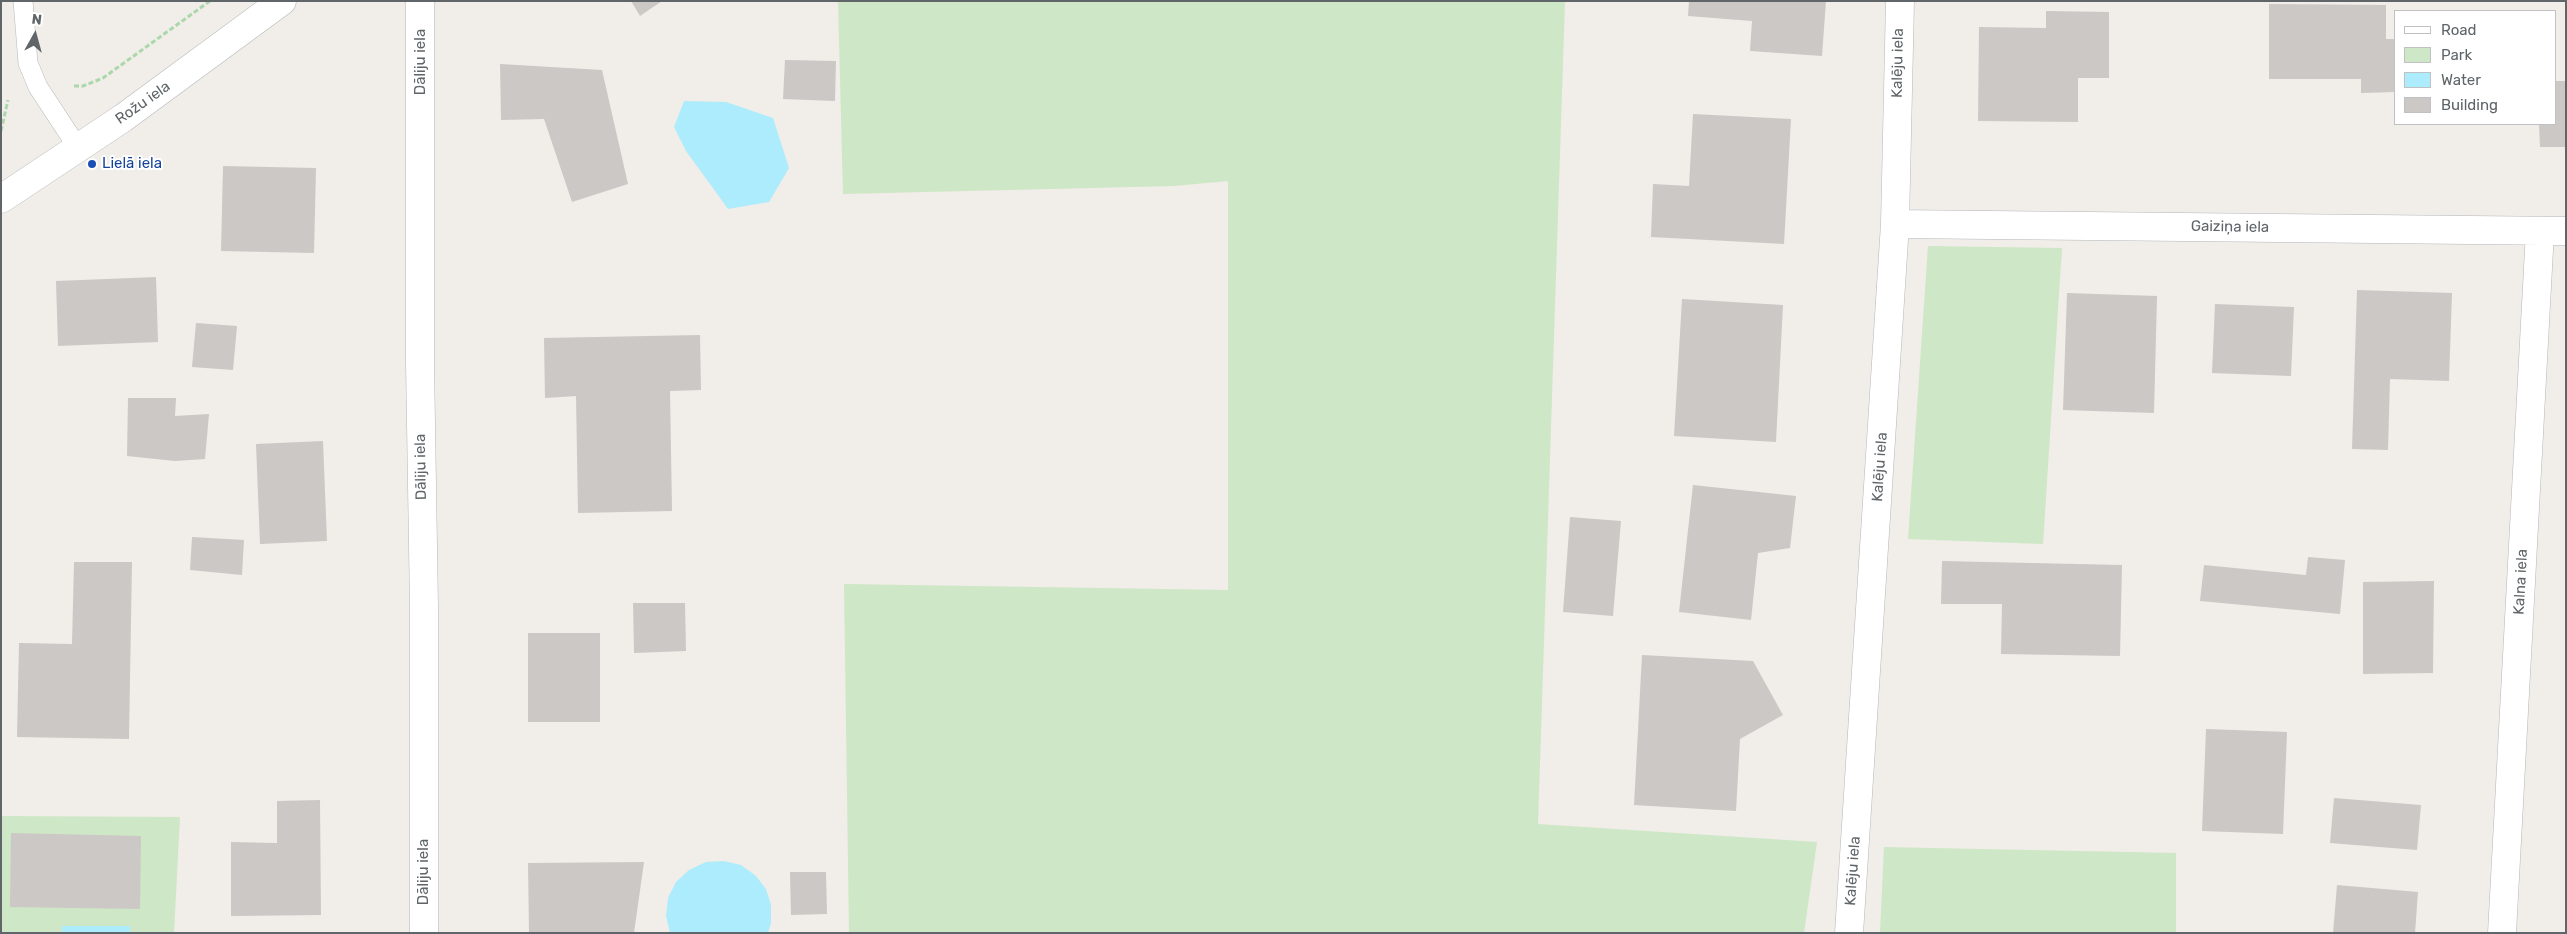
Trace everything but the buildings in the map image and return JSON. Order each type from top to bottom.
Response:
[{"type":"street","name":"Rožu iela","points":[[1,199],[205,60],[282,1]]},
{"type":"street","name":"Dāliju iela","points":[[420,1],[420,363],[424,607],[424,933]]},
{"type":"street","name":"Kalēju iela","points":[[1849,933],[1895,224],[1900,1]]},
{"type":"street","name":"Gaiziņa iela","points":[[1895,224],[2553,231]]},
{"type":"street","name":"Kalna iela","points":[[2502,933],[2553,231]]},
{"type":"lane","points":[[23,1],[28,63],[38,87],[78,148]]},
{"type":"path","points":[[1,131],[9,96],[38,87],[83,86],[103,78],[210,1]]},
{"type":"green space","points":[[838,1],[1565,1],[1538,824],[1817,842],[1804,933],[849,933],[844,584],[1228,590],[1228,181],[1174,186],[843,194]]},
{"type":"green space","points":[[1928,246],[2062,248],[2043,544],[1908,539]]},
{"type":"green space","points":[[1,816],[180,817],[174,933],[1,933]]},
{"type":"green space","points":[[1884,847],[2176,853],[2176,933],[1880,933]]},
{"type":"water","points":[[684,101],[726,102],[773,118],[789,168],[769,202],[728,209],[686,151],[674,127]]},
{"type":"water","points":[[724,861],[741,865],[756,876],[766,889],[771,905],[771,923],[768,933],[670,933],[666,916],[668,898],[676,882],[689,870],[706,862]]},
{"type":"water","points":[[62,926],[130,926],[130,933],[62,933]]},
{"type":"place","name":"Lielā iela","points":[[92,164]]}]
